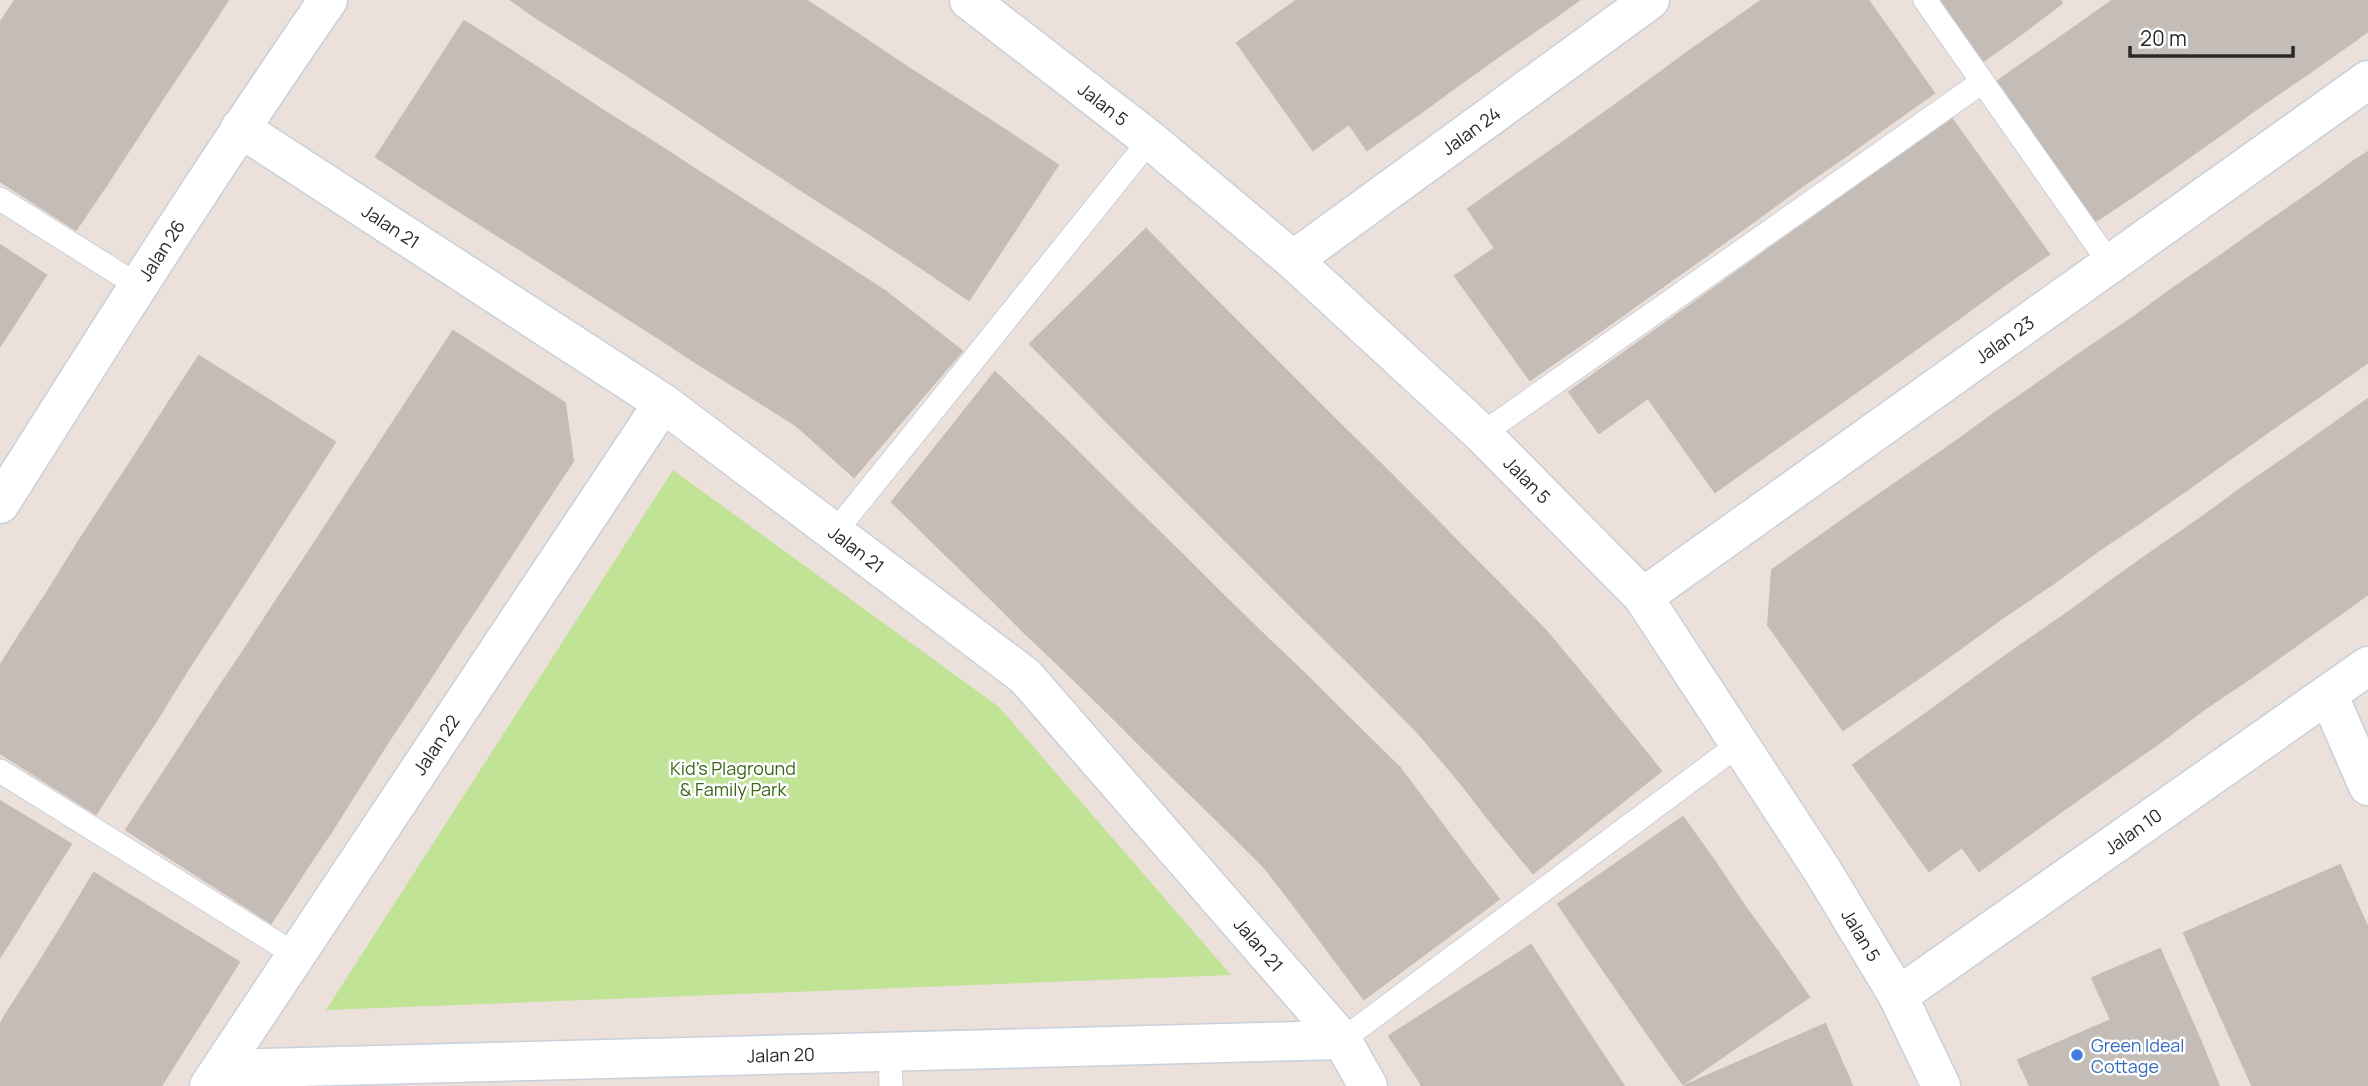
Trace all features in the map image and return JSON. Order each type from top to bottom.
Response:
[{"type":"street","name":"Jalan 26","points":[[0,504],[137,285],[328,0]]},
{"type":"street","name":"Jalan 5","points":[[969,0],[1150,140],[1293,260],[1482,434],[1643,597],[1822,870],[1898,996],[1941,1086]]},
{"type":"street","name":"Jalan 24","points":[[1293,260],[1650,0]]},
{"type":"street","name":"Jalan 23","points":[[1643,597],[2368,80]]},
{"type":"street","name":"Jalan 21","points":[[240,128],[663,403],[1025,676],[1342,1040],[1368,1086]]},
{"type":"street","name":"Jalan 22","points":[[215,1077],[663,403]]},
{"type":"street","name":"Jalan 10","points":[[1898,996],[2368,666]]},
{"type":"street","points":[[2328,694],[2368,786]]},
{"type":"street","name":"Jalan 20","points":[[215,1077],[890,1069],[1342,1040]]},
{"type":"lane","points":[[1925,0],[2111,265]]},
{"type":"lane","points":[[1482,434],[1983,82]]},
{"type":"lane","points":[[835,532],[1150,140]]},
{"type":"lane","points":[[0,199],[137,285]]},
{"type":"lane","points":[[1342,1040],[1738,745]]},
{"type":"lane","points":[[0,771],[296,955]]},
{"type":"green space","name":"Kid's Plaground & Family Park","points":[[673,470],[999,707],[1231,975],[326,1010]]},
{"type":"building","points":[[15,0],[24,0],[167,92],[137,138],[0,49],[0,23]]},
{"type":"building","points":[[24,0],[128,0],[198,46],[167,92]]},
{"type":"building","points":[[128,0],[228,0],[198,46]]},
{"type":"building","points":[[511,0],[550,0],[538,19]]},
{"type":"building","points":[[550,0],[616,0],[584,48],[538,19]]},
{"type":"building","points":[[616,0],[683,0],[631,78],[584,48]]},
{"type":"building","points":[[683,0],[749,0],[677,108],[631,78]]},
{"type":"building","points":[[749,0],[805,0],[812,4],[723,139],[677,108]]},
{"type":"building","points":[[1297,0],[1338,0],[1420,113],[1367,150],[1349,124],[1313,150],[1237,43]]},
{"type":"building","points":[[1338,0],[1406,0],[1464,81],[1420,113]]},
{"type":"building","points":[[1406,0],[1474,0],[1509,49],[1464,81]]},
{"type":"building","points":[[1474,0],[1542,0],[1554,18],[1509,49]]},
{"type":"building","points":[[1542,0],[1579,0],[1554,18]]},
{"type":"building","points":[[1762,0],[1798,0],[1889,125],[1843,158],[1741,15]]},
{"type":"building","points":[[1798,0],[1868,0],[1934,93],[1889,125]]},
{"type":"building","points":[[1929,0],[1995,0],[2020,35],[1976,66]]},
{"type":"building","points":[[1995,0],[2060,0],[2062,3],[2020,35]]},
{"type":"building","points":[[2113,0],[2122,0],[2219,136],[2175,167],[2075,27]]},
{"type":"building","points":[[2122,0],[2187,0],[2262,105],[2219,136]]},
{"type":"building","points":[[2187,0],[2253,0],[2306,75],[2262,105]]},
{"type":"building","points":[[2253,0],[2318,0],[2350,44],[2306,75]]},
{"type":"building","points":[[2318,0],[2368,0],[2368,31],[2350,44]]},
{"type":"building","points":[[812,4],[858,34],[769,169],[723,139]]},
{"type":"building","points":[[1741,15],[1843,158],[1798,189],[1695,47]]},
{"type":"building","points":[[464,21],[512,51],[423,188],[376,157]]},
{"type":"building","points":[[2075,27],[2175,167],[2132,197],[2032,57]]},
{"type":"building","points":[[858,34],[904,65],[815,199],[769,169]]},
{"type":"building","points":[[1695,47],[1798,189],[1753,222],[1650,80]]},
{"type":"building","points":[[0,49],[137,138],[107,184],[0,115]]},
{"type":"building","points":[[512,51],[558,81],[470,218],[423,188]]},
{"type":"building","points":[[2032,57],[2132,197],[2087,227],[1988,88]]},
{"type":"building","points":[[904,65],[951,95],[862,229],[815,199]]},
{"type":"building","points":[[1650,80],[1753,222],[1707,255],[1604,113]]},
{"type":"building","points":[[558,81],[604,111],[516,247],[470,218]]},
{"type":"building","points":[[951,95],[996,124],[908,259],[862,229]]},
{"type":"building","points":[[604,111],[652,141],[563,277],[516,247]]},
{"type":"building","points":[[1604,113],[1707,255],[1662,287],[1559,145]]},
{"type":"building","points":[[0,115],[107,184],[76,230],[0,181]]},
{"type":"building","points":[[1952,119],[2049,254],[2003,286],[1906,152]]},
{"type":"building","points":[[996,124],[1058,165],[969,300],[908,259]]},
{"type":"building","points":[[652,141],[698,171],[610,307],[563,277]]},
{"type":"building","points":[[1559,145],[1662,287],[1616,320],[1513,177]]},
{"type":"building","points":[[1906,152],[2003,286],[1958,319],[1860,184]]},
{"type":"building","points":[[2368,152],[2368,181],[2354,161]]},
{"type":"building","points":[[2354,161],[2368,181],[2368,275],[2310,193]]},
{"type":"building","points":[[698,171],[745,201],[657,337],[610,307]]},
{"type":"building","points":[[1513,177],[1616,320],[1530,380],[1455,276],[1495,248],[1468,209]]},
{"type":"building","points":[[1860,184],[1958,319],[1912,352],[1814,217]]},
{"type":"building","points":[[2310,193],[2368,275],[2368,362],[2364,365],[2265,224]]},
{"type":"building","points":[[745,201],[792,231],[703,367],[657,337]]},
{"type":"building","points":[[1814,217],[1912,352],[1866,385],[1769,249]]},
{"type":"building","points":[[2265,224],[2364,365],[2320,396],[2220,256]]},
{"type":"building","points":[[1146,229],[1185,269],[1069,383],[1030,344]]},
{"type":"building","points":[[792,231],[839,261],[751,397],[703,367]]},
{"type":"building","points":[[0,245],[46,275],[17,320],[0,309]]},
{"type":"building","points":[[1769,249],[1866,385],[1821,417],[1723,282]]},
{"type":"building","points":[[2220,256],[2320,396],[2275,427],[2175,287]]},
{"type":"building","points":[[839,261],[885,291],[797,426],[751,397]]},
{"type":"building","points":[[1185,269],[1224,308],[1108,423],[1069,383]]},
{"type":"building","points":[[1723,282],[1821,417],[1774,450],[1677,315]]},
{"type":"building","points":[[2175,287],[2275,427],[2230,459],[2131,319]]},
{"type":"building","points":[[885,291],[962,351],[854,477],[797,426]]},
{"type":"building","points":[[1224,308],[1263,347],[1147,462],[1108,423]]},
{"type":"building","points":[[0,309],[17,320],[0,346]]},
{"type":"building","points":[[1677,315],[1774,450],[1715,492],[1648,398],[1599,433],[1569,392]]},
{"type":"building","points":[[2131,319],[2230,459],[2185,491],[2085,350]]},
{"type":"building","points":[[453,331],[565,403],[573,461],[540,511],[396,418]]},
{"type":"building","points":[[1263,347],[1303,387],[1186,501],[1147,462]]},
{"type":"building","points":[[2085,350],[2185,491],[2141,522],[2041,381]]},
{"type":"building","points":[[199,356],[335,442],[305,489],[169,402]]},
{"type":"building","points":[[995,372],[1063,437],[946,555],[892,502]]},
{"type":"building","points":[[2041,381],[2141,522],[2095,553],[1995,413]]},
{"type":"building","points":[[1303,387],[1342,426],[1225,540],[1186,501]]},
{"type":"building","points":[[2368,399],[2368,466],[2336,422]]},
{"type":"building","points":[[169,402],[305,489],[275,535],[139,449]]},
{"type":"building","points":[[1995,413],[2095,553],[2051,585],[1951,445]]},
{"type":"building","points":[[396,418],[540,511],[510,557],[366,464]]},
{"type":"building","points":[[2336,422],[2368,466],[2368,560],[2291,454]]},
{"type":"building","points":[[1342,426],[1381,464],[1264,579],[1225,540]]},
{"type":"building","points":[[1063,437],[1103,477],[986,594],[946,555]]},
{"type":"building","points":[[1951,445],[2051,585],[2005,616],[1906,476]]},
{"type":"building","points":[[139,449],[275,535],[245,582],[109,495]]},
{"type":"building","points":[[2291,454],[2368,560],[2368,594],[2339,615],[2246,485]]},
{"type":"building","points":[[366,464],[510,557],[480,603],[336,510]]},
{"type":"building","points":[[1381,464],[1420,503],[1303,618],[1264,579]]},
{"type":"building","points":[[1906,476],[2005,616],[1961,648],[1861,507]]},
{"type":"building","points":[[1103,477],[1143,516],[1026,634],[986,594]]},
{"type":"building","points":[[2246,485],[2339,615],[2294,647],[2201,518]]},
{"type":"building","points":[[109,495],[245,582],[215,628],[79,541]]},
{"type":"building","points":[[1420,503],[1459,543],[1343,657],[1303,618]]},
{"type":"building","points":[[1861,507],[1961,648],[1916,680],[1816,539]]},
{"type":"building","points":[[336,510],[480,603],[450,648],[306,556]]},
{"type":"building","points":[[1143,516],[1183,555],[1066,672],[1026,634]]},
{"type":"building","points":[[2201,518],[2294,647],[2249,679],[2156,549]]},
{"type":"building","points":[[1816,539],[1916,680],[1843,730],[1768,625],[1772,570]]},
{"type":"building","points":[[79,541],[215,628],[185,674],[50,588]]},
{"type":"building","points":[[1459,543],[1498,582],[1382,696],[1343,657]]},
{"type":"building","points":[[2156,549],[2249,679],[2203,710],[2111,581]]},
{"type":"building","points":[[1183,555],[1223,595],[1106,711],[1066,672]]},
{"type":"building","points":[[306,556],[450,648],[420,694],[276,601]]},
{"type":"building","points":[[2111,581],[2203,710],[2159,743],[2066,614]]},
{"type":"building","points":[[1498,582],[1546,631],[1421,736],[1382,696]]},
{"type":"building","points":[[50,588],[185,674],[156,721],[20,634]]},
{"type":"building","points":[[1223,595],[1263,634],[1146,751],[1106,711]]},
{"type":"building","points":[[276,601],[420,694],[390,739],[246,647]]},
{"type":"building","points":[[2066,614],[2159,743],[2113,775],[2021,645]]},
{"type":"building","points":[[1546,631],[1587,680],[1459,781],[1421,736]]},
{"type":"building","points":[[20,634],[156,721],[126,767],[0,688],[0,666]]},
{"type":"building","points":[[1263,634],[1303,672],[1186,790],[1146,751]]},
{"type":"building","points":[[2021,645],[2113,775],[2069,806],[1976,677]]},
{"type":"building","points":[[246,647],[390,739],[360,786],[216,692]]},
{"type":"building","points":[[1303,672],[1343,712],[1226,829],[1186,790]]},
{"type":"building","points":[[1976,677],[2069,806],[2023,839],[1931,710]]},
{"type":"building","points":[[1587,680],[1623,724],[1494,826],[1459,781]]},
{"type":"building","points":[[0,688],[126,767],[96,814],[0,753]]},
{"type":"building","points":[[216,692],[360,786],[331,832],[186,738]]},
{"type":"building","points":[[1931,710],[2023,839],[1979,871],[1962,847],[1929,871],[1853,765]]},
{"type":"building","points":[[1343,712],[1400,768],[1265,868],[1226,829]]},
{"type":"building","points":[[1623,724],[1661,771],[1533,873],[1494,826]]},
{"type":"building","points":[[186,738],[331,832],[301,877],[156,784]]},
{"type":"building","points":[[1400,768],[1436,816],[1302,916],[1265,868]]},
{"type":"building","points":[[156,784],[301,877],[271,923],[126,830]]},
{"type":"building","points":[[0,801],[71,844],[40,893],[0,869]]},
{"type":"building","points":[[1436,816],[1469,860],[1334,959],[1302,916]]},
{"type":"building","points":[[1683,817],[1715,862],[1589,949],[1558,904]]},
{"type":"building","points":[[1469,860],[1499,899],[1364,999],[1334,959]]},
{"type":"building","points":[[1715,862],[1746,908],[1620,994],[1589,949]]},
{"type":"building","points":[[2340,865],[2362,915],[2206,983],[2184,933]]},
{"type":"building","points":[[0,869],[40,893],[9,943],[0,937]]},
{"type":"building","points":[[94,873],[239,962],[209,1010],[65,921]]},
{"type":"building","points":[[1746,908],[1778,952],[1651,1039],[1620,994]]},
{"type":"building","points":[[2362,915],[2368,928],[2368,972],[2228,1032],[2206,983]]},
{"type":"building","points":[[65,921],[209,1010],[181,1054],[37,966]]},
{"type":"building","points":[[0,937],[9,943],[0,957]]},
{"type":"building","points":[[1531,945],[1561,991],[1420,1082],[1389,1036]]},
{"type":"building","points":[[2160,949],[2201,1042],[2098,1086],[2030,1086],[2018,1060],[2111,1020],[2092,978]]},
{"type":"building","points":[[1778,952],[1809,997],[1683,1084],[1651,1039]]},
{"type":"building","points":[[37,966],[181,1054],[161,1086],[119,1086],[5,1016]]},
{"type":"building","points":[[2368,972],[2368,1032],[2251,1083],[2228,1032]]},
{"type":"building","points":[[1561,991],[1592,1038],[1517,1086],[1422,1086],[1420,1082]]},
{"type":"building","points":[[5,1016],[119,1086],[0,1086],[0,1025]]},
{"type":"building","points":[[1825,1024],[1849,1078],[1829,1086],[1684,1086]]},
{"type":"building","points":[[2368,1032],[2368,1086],[2252,1086],[2251,1083]]},
{"type":"building","points":[[1592,1038],[1624,1086],[1517,1086]]},
{"type":"building","points":[[2201,1042],[2219,1086],[2098,1086]]},
{"type":"building","points":[[1849,1078],[1852,1086],[1829,1086]]},
{"type":"place","name":"Green Ideal Cottage","points":[[2077,1055]]}]
